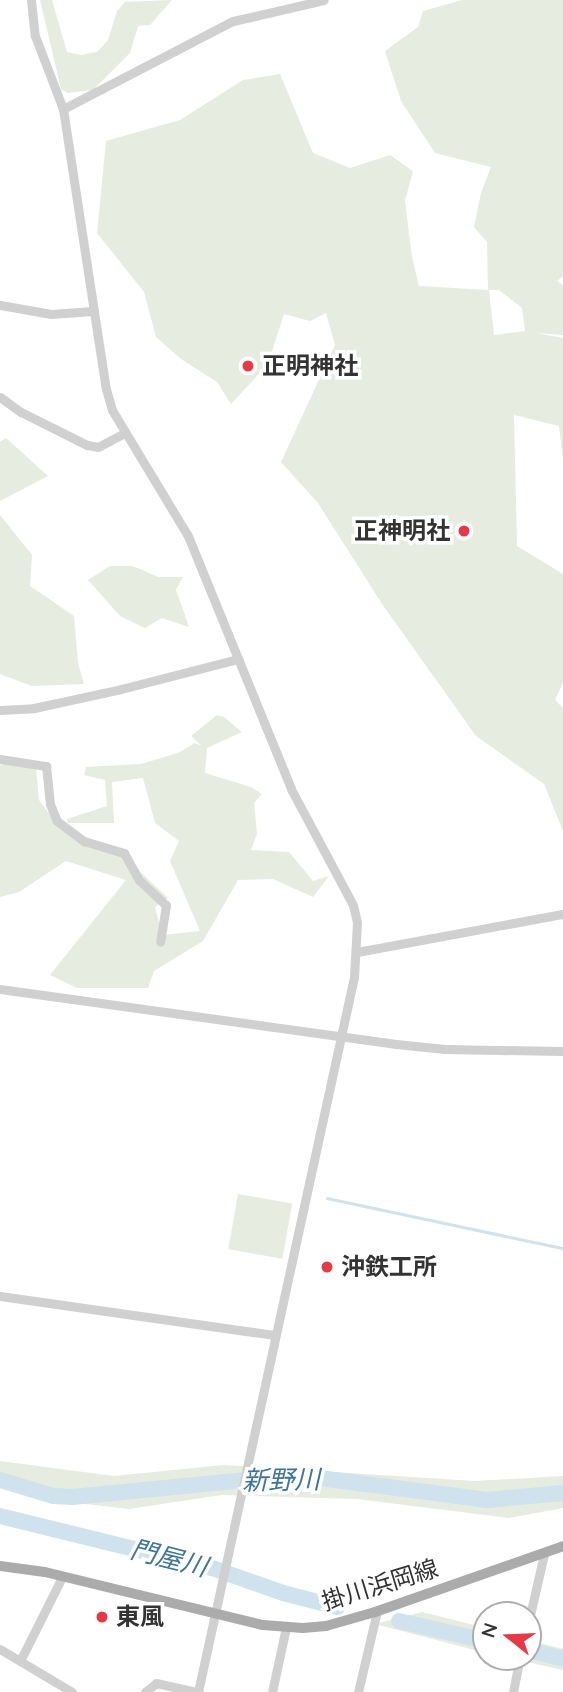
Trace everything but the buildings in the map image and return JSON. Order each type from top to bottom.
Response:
[{"type":"main road","name":"掛川浜岡線","points":[[0,1566],[62,1577],[214,1615],[286,1627],[326,1626],[563,1546]]},
{"type":"street","points":[[31,0],[35,36],[63,109],[106,389],[124,433],[188,536],[291,789],[353,905],[357,952],[341,1037],[197,1692],[156,1683],[145,1692]]},
{"type":"street","points":[[63,109],[233,21],[324,0]]},
{"type":"street","points":[[0,305],[51,314],[93,311]]},
{"type":"street","points":[[0,397],[21,412],[87,445],[98,447],[124,433]]},
{"type":"street","points":[[0,710],[34,708],[238,659]]},
{"type":"street","points":[[0,759],[46,766],[50,804],[57,821],[84,841],[124,853],[139,880],[166,905],[160,942]]},
{"type":"street","points":[[357,952],[563,914]]},
{"type":"street","points":[[0,989],[445,1049],[563,1051]]},
{"type":"street","points":[[0,1296],[274,1335]]},
{"type":"street","points":[[533,1601],[544,1554]]},
{"type":"street","points":[[0,1560],[13,1567]]},
{"type":"street","points":[[20,1661],[62,1577]]},
{"type":"street","points":[[358,1692],[377,1611]]},
{"type":"street","points":[[272,1692],[286,1627]]},
{"type":"street","points":[[0,1649],[72,1692]]},
{"type":"street","points":[[513,1692],[517,1671]]},
{"type":"shaded area","points":[[40,0],[52,0],[67,52],[81,55],[97,52],[108,40],[117,11],[125,2],[172,0],[150,25],[138,26],[130,53],[93,90],[68,93],[61,89]]},
{"type":"shaded area","points":[[462,0],[563,0],[563,276],[557,281],[563,285],[563,335],[536,333],[563,338],[563,460],[559,426],[514,415],[517,546],[563,574],[563,683],[555,700],[563,708],[563,831],[544,784],[476,736],[382,604],[318,503],[281,462],[335,345],[326,313],[310,321],[284,314],[268,364],[231,404],[217,382],[181,359],[156,337],[144,292],[97,233],[106,141],[180,120],[243,80],[280,74],[313,153],[350,168],[390,155],[413,171],[405,201],[412,257],[419,286],[488,290],[487,242],[474,227],[481,193],[491,167],[435,153],[401,101],[385,51],[418,27],[423,11]],"holes":[[[489,290],[499,290],[522,308],[525,331],[494,335]]]},
{"type":"shaded area","points":[[6,438],[48,476],[0,501],[0,442]]},
{"type":"shaded area","points":[[0,515],[32,555],[30,586],[74,616],[78,663],[84,684],[32,686],[0,674]]},
{"type":"shaded area","points":[[110,566],[133,566],[158,577],[183,577],[176,590],[189,627],[162,618],[145,628],[120,616],[88,580]]},
{"type":"shaded area","points":[[217,715],[224,717],[242,732],[207,748],[205,773],[251,787],[262,794],[254,803],[257,834],[251,850],[289,852],[313,881],[329,876],[313,897],[273,879],[238,880],[203,941],[154,971],[148,988],[77,988],[50,975],[126,880],[66,861],[19,892],[0,897],[0,765],[11,763],[36,769],[39,800],[58,825],[73,836],[114,847],[168,898],[155,907],[162,935],[200,931],[170,861],[179,841],[155,823],[143,778],[112,782],[114,823],[68,823],[67,819],[107,806],[105,780],[84,775],[86,767],[141,764],[178,753],[195,743],[202,746],[191,736]]},
{"type":"shaded area","points":[[238,1194],[292,1204],[282,1259],[228,1249]]},
{"type":"shaded area","points":[[0,1461],[114,1476],[224,1465],[475,1481],[563,1476],[563,1508],[509,1518],[357,1499],[222,1495],[129,1509],[51,1500],[0,1487]]},
{"type":"shaded area","points":[[422,1612],[472,1624],[472,1649],[375,1624]]},
{"type":"shaded area","points":[[542,1644],[563,1649],[563,1670],[542,1665]]},
{"type":"waterway","points":[[327,1198],[563,1248]]},
{"type":"waterway","name":"新野川","points":[[0,1480],[53,1496],[72,1497],[265,1478],[320,1478],[487,1500],[563,1493]]},
{"type":"waterway","name":"門屋川","points":[[0,1516],[215,1569],[283,1593],[337,1607]]},
{"type":"waterway","name":"門屋川","points":[[399,1621],[472,1638]]},
{"type":"waterway","name":"門屋川","points":[[542,1654],[563,1659]]},
{"type":"place","name":"正明神社","points":[[248,366]]},
{"type":"place","name":"正神明社","points":[[464,531]]},
{"type":"place","name":"沖鉄工所","points":[[327,1267]]},
{"type":"place","name":"東風","points":[[102,1617]]}]
